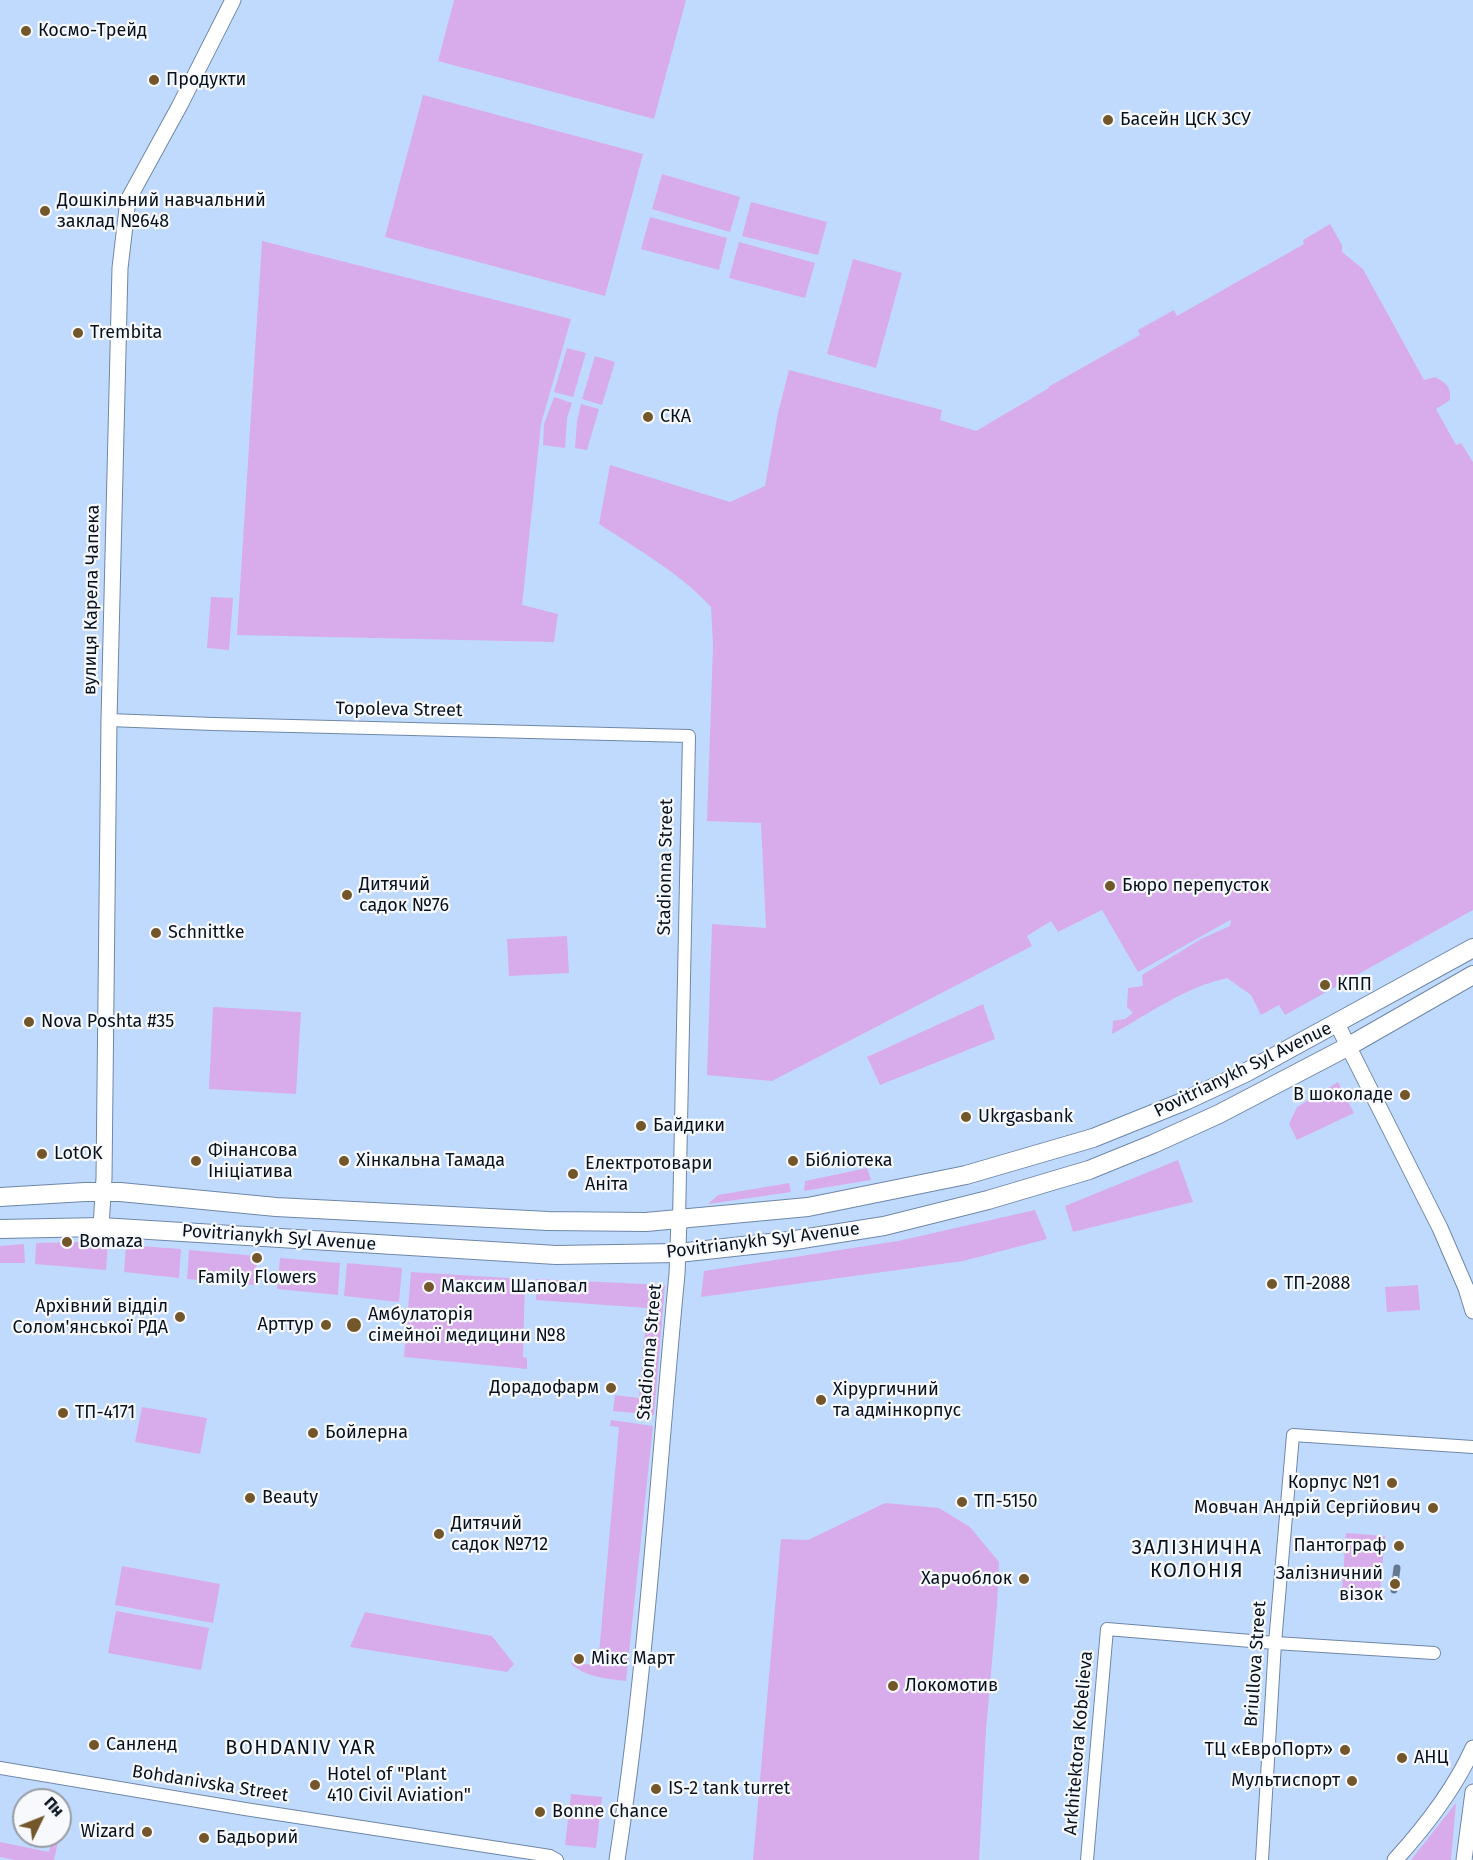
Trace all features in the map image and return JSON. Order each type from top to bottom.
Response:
[{"type":"main road","name":"Povitrianykh Syl Avenue","points":[[0,1197],[103,1192],[276,1207],[548,1221],[646,1222],[808,1207],[966,1175],[1093,1138],[1209,1090],[1337,1024],[1473,948]]},
{"type":"main road","name":"Povitrianykh Syl Avenue","points":[[0,1229],[101,1227],[556,1255],[678,1253],[789,1241],[884,1226],[988,1200],[1089,1170],[1219,1114],[1349,1046],[1473,975]]},
{"type":"street","name":"вулиця Карела Чапека","points":[[101,1227],[109,720],[120,268],[128,200],[180,105],[233,0]]},
{"type":"street","name":"Topoleva Street","points":[[109,720],[689,736]]},
{"type":"street","name":"Stadionna Street","points":[[617,1860],[638,1710],[678,1253],[689,736]]},
{"type":"street","points":[[1337,1024],[1440,1228],[1466,1288],[1473,1311]]},
{"type":"street","name":"Briullova Street","points":[[1262,1860],[1275,1643],[1293,1435],[1473,1447]]},
{"type":"street","name":"Arkhitektora Kobelieva","points":[[1086,1860],[1107,1629],[1275,1643]]},
{"type":"street","points":[[1275,1643],[1434,1653]]},
{"type":"street","points":[[1395,1860],[1427,1823],[1449,1792],[1464,1769],[1473,1748]]},
{"type":"street","name":"Bohdanivska Street","points":[[0,1767],[235,1807],[550,1856],[557,1860]]},
{"type":"street","points":[[1464,1860],[1473,1792]]},
{"type":"shaded area","points":[[454,0],[686,0],[654,119],[438,61]]},
{"type":"shaded area","points":[[423,95],[643,154],[605,296],[385,237]]},
{"type":"shaded area","points":[[662,174],[740,197],[730,232],[652,209]]},
{"type":"shaded area","points":[[751,202],[827,222],[818,255],[742,236]]},
{"type":"shaded area","points":[[650,217],[727,238],[719,270],[641,249]]},
{"type":"shaded area","points":[[1330,224],[1342,245],[1342,252],[1363,269],[1424,380],[1435,377],[1447,386],[1450,400],[1436,409],[1456,445],[1461,443],[1473,462],[1473,910],[1285,1015],[1279,1005],[1261,1015],[1251,995],[1227,978],[1182,994],[1112,1034],[1113,1021],[1125,1019],[1133,1013],[1127,1007],[1128,988],[1143,986],[1142,975],[1201,939],[1230,926],[1231,921],[1138,972],[1102,910],[1058,932],[1051,921],[1027,936],[1032,946],[772,1081],[707,1075],[712,924],[766,928],[761,823],[707,821],[713,645],[711,607],[672,572],[599,524],[610,465],[730,502],[765,486],[778,413],[789,370],[942,410],[940,420],[976,431],[1140,335],[1138,330],[1174,310],[1177,316],[1304,244],[1303,240]]},
{"type":"shaded area","points":[[262,241],[571,319],[541,424],[522,605],[558,614],[554,642],[237,635]]},
{"type":"shaded area","points":[[739,242],[815,263],[805,298],[729,278]]},
{"type":"shaded area","points":[[853,259],[902,273],[876,368],[827,354]]},
{"type":"shaded area","points":[[567,348],[586,353],[573,397],[554,392]]},
{"type":"shaded area","points":[[595,356],[615,362],[602,405],[582,399]]},
{"type":"shaded area","points":[[554,397],[572,403],[567,418],[565,448],[543,445],[544,424]]},
{"type":"shaded area","points":[[581,404],[599,409],[587,450],[575,448]]},
{"type":"shaded area","points":[[211,597],[233,598],[229,650],[207,648]]},
{"type":"shaded area","points":[[567,936],[569,973],[509,976],[507,939]]},
{"type":"shaded area","points":[[983,1004],[995,1039],[880,1085],[867,1057]]},
{"type":"shaded area","points":[[213,1007],[301,1012],[296,1094],[209,1089]]},
{"type":"shaded area","points":[[1338,1082],[1354,1113],[1297,1140],[1289,1124],[1297,1107]]},
{"type":"shaded area","points":[[1178,1160],[1193,1202],[1073,1232],[1065,1206]]},
{"type":"shaded area","points":[[867,1168],[871,1180],[804,1191],[805,1181]]},
{"type":"shaded area","points":[[789,1183],[791,1192],[708,1204],[718,1195]]},
{"type":"shaded area","points":[[1035,1210],[1047,1239],[963,1261],[701,1297],[704,1271],[898,1241]]},
{"type":"shaded area","points":[[36,1243],[108,1243],[106,1270],[35,1264]]},
{"type":"shaded area","points":[[24,1244],[25,1263],[0,1263],[0,1246]]},
{"type":"shaded area","points":[[126,1245],[181,1249],[179,1278],[124,1272]]},
{"type":"shaded area","points":[[189,1250],[257,1256],[255,1285],[187,1279]]},
{"type":"shaded area","points":[[280,1258],[340,1263],[338,1295],[277,1289]]},
{"type":"shaded area","points":[[347,1263],[402,1268],[399,1302],[344,1296]]},
{"type":"shaded area","points":[[411,1272],[525,1279],[523,1357],[527,1358],[527,1369],[404,1357]]},
{"type":"shaded area","points":[[536,1279],[665,1285],[654,1415],[613,1411],[615,1395],[639,1398],[647,1308],[536,1300]]},
{"type":"shaded area","points":[[1418,1285],[1420,1310],[1387,1312],[1385,1287]]},
{"type":"shaded area","points":[[142,1407],[207,1418],[200,1454],[135,1442]]},
{"type":"shaded area","points":[[611,1420],[653,1426],[626,1681],[589,1674],[570,1663],[598,1665],[619,1427],[610,1426]]},
{"type":"shaded area","name":"Локомотив","points":[[885,1503],[939,1508],[970,1527],[999,1562],[979,1860],[753,1860],[781,1539],[808,1540]]},
{"type":"shaded area","points":[[1346,1533],[1385,1536],[1380,1593],[1342,1590]]},
{"type":"shaded area","points":[[122,1566],[220,1584],[213,1623],[115,1605]]},
{"type":"shaded area","points":[[116,1611],[209,1628],[201,1670],[108,1653]]},
{"type":"shaded area","points":[[365,1612],[492,1636],[514,1664],[507,1672],[350,1647]]},
{"type":"shaded area","points":[[571,1794],[602,1797],[596,1848],[565,1845]]},
{"type":"shaded area","points":[[1456,1803],[1451,1860],[1411,1860]]},
{"type":"shaded area","points":[[0,1842],[12,1844],[12,1848],[29,1848],[49,1852],[50,1848],[57,1848],[54,1860],[15,1860],[0,1857]]},
{"type":"railway","points":[[1394,1590],[1397,1568]]},
{"type":"place","name":"Космо-Трейд","points":[[26,31]]},
{"type":"place","name":"Продукти","points":[[154,80]]},
{"type":"place","name":"Басейн ЦСК ЗСУ","points":[[1108,120]]},
{"type":"place","name":"Дошкільний навчальний заклад №648","points":[[45,211]]},
{"type":"place","name":"Trembita","points":[[78,333]]},
{"type":"place","name":"СКА","points":[[648,417]]},
{"type":"place","name":"Бюро перепусток","points":[[1110,886]]},
{"type":"place","name":"Дитячий садок №76","points":[[347,895]]},
{"type":"place","name":"Schnittke","points":[[156,933]]},
{"type":"place","name":"КПП","points":[[1325,985]]},
{"type":"place","name":"Nova Poshta #35","points":[[29,1022]]},
{"type":"place","name":"В шоколаде","points":[[1405,1095]]},
{"type":"place","name":"Ukrgasbank","points":[[966,1117]]},
{"type":"place","name":"Байдики","points":[[641,1126]]},
{"type":"place","name":"LotOK","points":[[42,1154]]},
{"type":"place","name":"Фінансова Ініціатива","points":[[196,1161]]},
{"type":"place","name":"Хінкальна Тамада","points":[[344,1161]]},
{"type":"place","name":"Бібліотека","points":[[793,1161]]},
{"type":"place","name":"Електротовари Аніта","points":[[573,1174]]},
{"type":"place","name":"Bomaza","points":[[67,1242]]},
{"type":"place","name":"Family Flowers","points":[[257,1258]]},
{"type":"place","name":"ТП-2088","points":[[1272,1284]]},
{"type":"place","name":"Максим Шаповал","points":[[429,1287]]},
{"type":"place","name":"Архівний відділ Солом'янської РДА","points":[[180,1317]]},
{"type":"place","name":"Арттур","points":[[326,1325]]},
{"type":"place","name":"Амбулаторія сімейної медицини №8","points":[[354,1325]]},
{"type":"place","name":"Дорадофарм","points":[[611,1388]]},
{"type":"place","name":"Хірургичний та адмінкорпус","points":[[821,1400]]},
{"type":"place","name":"ТП-4171","points":[[63,1413]]},
{"type":"place","name":"Бойлерна","points":[[313,1433]]},
{"type":"place","name":"Корпус №1","points":[[1392,1483]]},
{"type":"place","name":"Beauty","points":[[250,1498]]},
{"type":"place","name":"ТП-5150","points":[[962,1502]]},
{"type":"place","name":"Мовчан Андрій Сергійович","points":[[1433,1508]]},
{"type":"place","name":"Дитячий садок №712","points":[[439,1534]]},
{"type":"place","name":"Пантограф","points":[[1399,1546]]},
{"type":"place","name":"Харчоблок","points":[[1024,1579]]},
{"type":"place","name":"Залізничний візок","points":[[1395,1584]]},
{"type":"place","name":"Мікс Март","points":[[579,1659]]},
{"type":"place","name":"Локомотив","points":[[893,1686]]},
{"type":"place","name":"Санленд","points":[[94,1745]]},
{"type":"place","name":"ТЦ «ЕвроПорт»","points":[[1345,1750]]},
{"type":"place","name":"АНЦ","points":[[1402,1758]]},
{"type":"place","name":"Мультиспорт","points":[[1352,1781]]},
{"type":"place","name":"Hotel of \"Plant 410 Civil Aviation\"","points":[[315,1785]]},
{"type":"place","name":"IS-2 tank turret","points":[[656,1789]]},
{"type":"place","name":"Bonne Chance","points":[[540,1812]]},
{"type":"place","name":"Wizard","points":[[147,1832]]},
{"type":"place","name":"Бадьорий","points":[[204,1838]]},
{"type":"district","name":"ЗАЛІЗНИЧНА КОЛОНІЯ","points":[[1197,1560]]},
{"type":"district","name":"BOHDANIV YAR","points":[[301,1748]]}]
